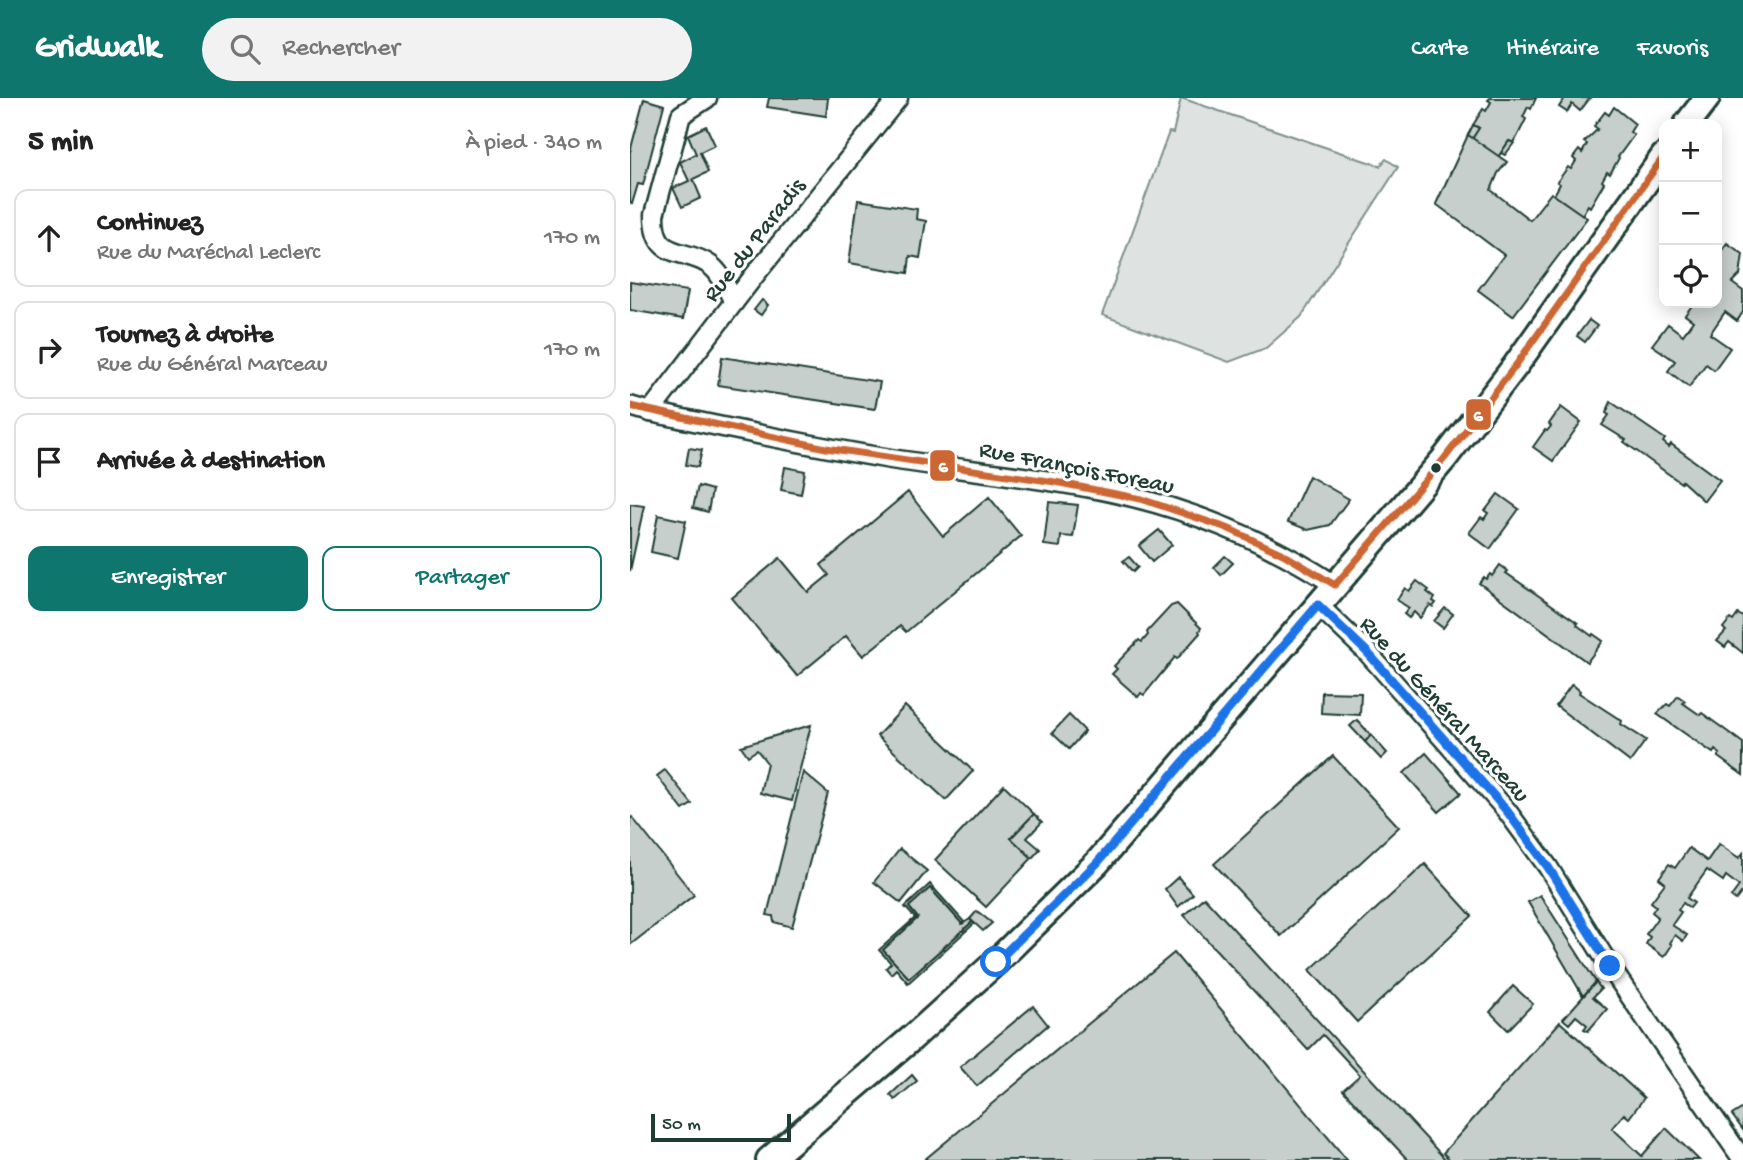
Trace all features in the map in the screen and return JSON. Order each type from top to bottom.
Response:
[{"type":"main road","points":[[1691,119],[1707,98]]},
{"type":"main road","points":[[769,1160],[996,962],[1097,863],[1444,459],[1516,365],[1659,163]]},
{"type":"street","points":[[707,98],[681,115],[654,215],[654,227],[667,248],[677,254],[700,260],[714,269],[734,302]]},
{"type":"street","name":"Rue du Paradis","points":[[650,412],[734,302],[898,98]]},
{"type":"street","name":"Rue François Foreau","points":[[630,406],[884,458],[1066,484],[1136,498],[1188,513],[1234,531],[1299,562],[1335,585]]},
{"type":"street","name":"Rue du Général Marceau","points":[[1318,605],[1367,652],[1507,811],[1548,867],[1612,970],[1743,1160]]},
{"type":"shaded area","points":[[1181,98],[1380,166],[1386,159],[1398,167],[1301,317],[1266,348],[1229,362],[1102,315],[1169,132],[1173,133]]},
{"type":"building","points":[[769,98],[828,98],[826,116],[767,107]]},
{"type":"building","points":[[1536,98],[1523,117],[1526,119],[1514,143],[1509,141],[1498,157],[1472,139],[1479,128],[1473,125],[1483,109],[1486,111],[1491,102],[1488,100]]},
{"type":"building","points":[[1565,98],[1590,98],[1580,111],[1572,104],[1567,112],[1559,107]]},
{"type":"building","points":[[644,99],[664,105],[643,185],[638,184],[632,204],[630,152]]},
{"type":"building","points":[[1614,107],[1635,124],[1630,132],[1634,135],[1610,174],[1607,172],[1602,181],[1604,183],[1582,215],[1554,195],[1560,184],[1557,182],[1568,167],[1571,169],[1576,161],[1573,158],[1579,150],[1582,153],[1587,144],[1584,142],[1598,129],[1594,126],[1605,112],[1609,115]]},
{"type":"building","points":[[1473,125],[1479,128],[1472,139],[1468,135]]},
{"type":"building","points":[[706,126],[715,145],[700,152],[708,172],[693,179],[701,198],[682,207],[673,188],[689,181],[680,162],[696,154],[688,135]]},
{"type":"building","points":[[1468,135],[1507,162],[1498,173],[1491,190],[1530,220],[1551,193],[1587,218],[1513,316],[1478,290],[1504,255],[1436,204]]},
{"type":"building","points":[[1509,141],[1514,143],[1505,155],[1501,153]]},
{"type":"building","points":[[858,200],[917,209],[916,219],[926,221],[920,258],[910,256],[908,273],[849,263]]},
{"type":"building","points":[[1727,243],[1743,254],[1740,275],[1732,283],[1743,291],[1743,312],[1737,321],[1725,312],[1710,334],[1730,348],[1714,370],[1706,364],[1689,387],[1668,371],[1675,361],[1652,345],[1668,324],[1683,335],[1693,321],[1685,315],[1690,308],[1722,308],[1722,250]]},
{"type":"building","points":[[630,282],[688,291],[683,319],[630,310]]},
{"type":"building","points":[[762,300],[768,305],[761,315],[754,310]]},
{"type":"building","points":[[1589,320],[1597,326],[1585,342],[1577,336]]},
{"type":"building","points":[[722,357],[880,382],[875,409],[718,385]]},
{"type":"building","points":[[1611,402],[1665,439],[1663,442],[1669,447],[1671,444],[1720,480],[1704,501],[1682,481],[1681,483],[1624,442],[1626,440],[1602,425],[1609,415],[1606,413]]},
{"type":"building","points":[[1561,407],[1581,422],[1553,461],[1533,447],[1551,426],[1549,424]]},
{"type":"building","points":[[689,448],[702,450],[698,467],[686,465]]},
{"type":"building","points":[[785,467],[805,471],[801,494],[781,490]]},
{"type":"building","points":[[1309,476],[1349,499],[1330,525],[1308,530],[1288,522]]},
{"type":"building","points":[[698,486],[712,490],[708,512],[693,508]]},
{"type":"building","points":[[908,492],[943,536],[989,497],[1021,536],[906,632],[900,626],[863,656],[846,636],[797,676],[732,598],[780,558],[808,592],[829,575],[821,565]]},
{"type":"building","points":[[1498,494],[1519,509],[1490,549],[1469,533],[1481,517],[1484,519],[1488,513],[1485,511]]},
{"type":"building","points":[[1049,502],[1078,505],[1073,537],[1061,536],[1060,547],[1044,545]]},
{"type":"building","points":[[630,504],[644,506],[630,571]]},
{"type":"building","points":[[658,515],[686,521],[678,558],[651,552]]},
{"type":"building","points":[[1159,530],[1172,545],[1152,562],[1139,546]]},
{"type":"building","points":[[1225,556],[1233,563],[1221,575],[1214,567]]},
{"type":"building","points":[[1129,557],[1138,567],[1133,572],[1123,561]]},
{"type":"building","points":[[1500,565],[1508,571],[1506,573],[1578,623],[1577,625],[1592,636],[1593,634],[1603,641],[1587,662],[1479,583],[1484,577],[1486,579],[1490,574],[1492,576]]},
{"type":"building","points":[[1417,581],[1429,590],[1427,592],[1435,598],[1433,601],[1436,603],[1433,607],[1430,605],[1420,618],[1414,612],[1409,618],[1404,614],[1409,608],[1397,600],[1405,588],[1409,591]]},
{"type":"building","points":[[1177,604],[1201,628],[1200,633],[1177,659],[1175,657],[1144,695],[1141,693],[1138,697],[1112,674],[1117,669],[1114,666],[1139,640],[1142,642],[1148,635],[1147,632],[1171,606]]},
{"type":"building","points":[[1445,608],[1453,614],[1443,628],[1434,621]]},
{"type":"building","points":[[1738,614],[1743,617],[1743,653],[1729,642],[1725,647],[1717,641],[1726,631],[1723,628],[1730,619],[1733,621]]},
{"type":"building","points":[[1572,684],[1579,693],[1646,740],[1630,762],[1556,706]]},
{"type":"building","points":[[1322,692],[1361,693],[1360,715],[1321,713]]},
{"type":"building","points":[[1678,696],[1685,701],[1683,703],[1700,715],[1702,713],[1743,743],[1743,775],[1718,757],[1720,754],[1715,750],[1713,753],[1657,714],[1667,704],[1670,706]]},
{"type":"building","points":[[905,706],[973,771],[946,800],[877,736]]},
{"type":"building","points":[[1069,715],[1085,731],[1069,749],[1052,733]]},
{"type":"building","points":[[1357,720],[1371,735],[1365,742],[1350,726]]},
{"type":"building","points":[[811,725],[792,801],[760,793],[767,763],[757,750],[748,756],[741,746]]},
{"type":"building","points":[[1371,735],[1387,753],[1381,759],[1365,742]]},
{"type":"building","points":[[1426,753],[1461,793],[1439,812],[1404,773]]},
{"type":"building","points":[[1333,756],[1399,827],[1281,936],[1214,864]]},
{"type":"building","points":[[665,770],[692,804],[683,810],[657,776]]},
{"type":"building","points":[[803,772],[828,793],[792,927],[774,922],[773,916],[767,915]]},
{"type":"building","points":[[1004,785],[1034,814],[1011,838],[1032,858],[986,907],[935,860]]},
{"type":"building","points":[[1034,814],[1042,822],[1027,838],[1040,849],[1032,858],[1011,838]]},
{"type":"building","points":[[632,817],[694,895],[630,945],[630,819]]},
{"type":"building","points":[[1719,844],[1739,858],[1743,853],[1743,894],[1736,900],[1731,897],[1739,886],[1726,876],[1723,881],[1707,870],[1687,898],[1694,903],[1690,908],[1683,903],[1678,910],[1681,912],[1672,925],[1687,935],[1683,941],[1675,935],[1664,957],[1646,944],[1650,937],[1646,934],[1658,917],[1652,912],[1656,906],[1651,902],[1665,883],[1659,878],[1669,864],[1675,868],[1689,848],[1707,861]]},
{"type":"building","points":[[900,849],[927,871],[901,903],[874,882]]},
{"type":"building","points":[[1425,864],[1472,916],[1357,1022],[1310,970]]},
{"type":"building","points":[[1178,877],[1193,894],[1178,907],[1165,889]]},
{"type":"building","points":[[930,884],[964,922],[962,924],[930,888],[909,907],[918,918],[883,950],[909,978],[972,922],[975,923],[908,983],[896,969],[891,974],[886,968],[891,963],[879,950],[915,918],[905,907]]},
{"type":"building","points":[[930,888],[962,924],[970,919],[972,922],[909,978],[883,950],[918,918],[909,907]]},
{"type":"building","points":[[1540,895],[1596,982],[1583,996],[1528,902]]},
{"type":"building","points":[[1204,897],[1446,1160],[1408,1160],[1343,1090],[1360,1075],[1323,1035],[1308,1050],[1184,915]]},
{"type":"building","points":[[977,911],[992,923],[983,931],[970,919]]},
{"type":"building","points":[[1174,953],[1347,1160],[924,1160],[1093,1020]]},
{"type":"building","points":[[1596,982],[1601,989],[1593,997],[1607,1009],[1588,1031],[1584,1029],[1587,1025],[1576,1016],[1569,1024],[1563,1019]]},
{"type":"building","points":[[1513,986],[1533,1004],[1508,1030],[1490,1012]]},
{"type":"building","points":[[1033,1006],[1048,1025],[977,1086],[960,1067]]},
{"type":"building","points":[[1560,1022],[1644,1098],[1629,1118],[1624,1114],[1612,1128],[1642,1156],[1666,1128],[1699,1160],[1450,1160],[1443,1153]]},
{"type":"building","points":[[912,1075],[917,1081],[895,1100],[890,1095]]},
{"type":"building","points":[[1743,1108],[1743,1130],[1732,1115]]},
{"type":"transit line","name":"6","points":[[630,406],[826,448],[1055,482],[1141,499],[1227,528],[1283,554],[1335,585],[1444,459],[1516,365],[1659,163]]},
{"type":"route","points":[[996,962],[1097,863],[1318,605],[1367,652],[1507,811],[1548,867],[1610,966]]}]
